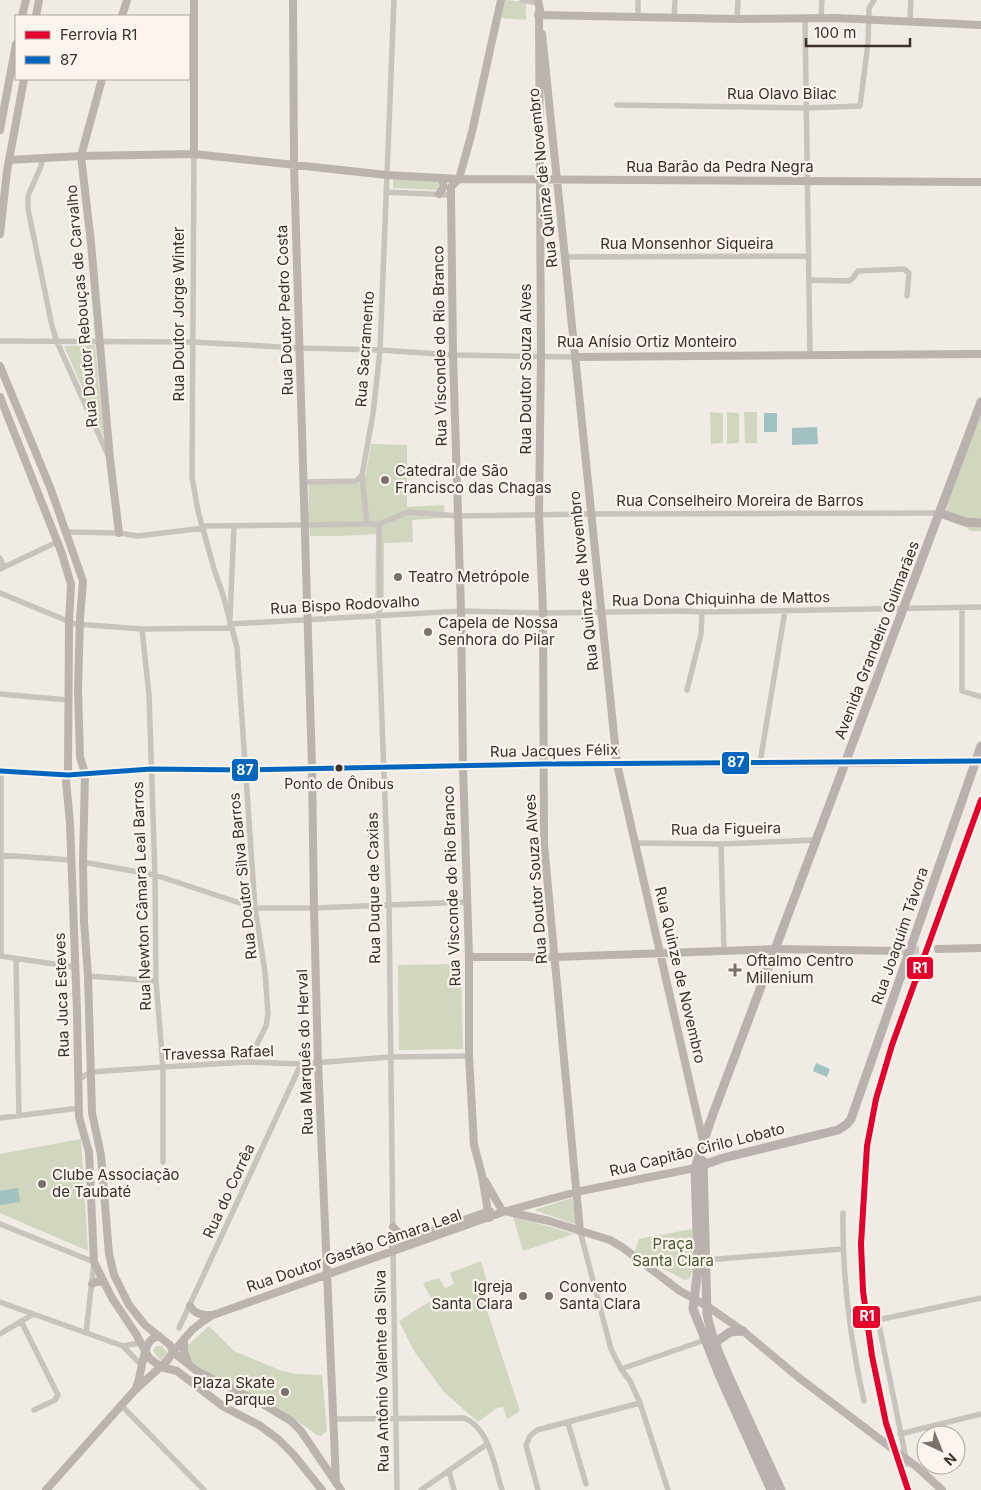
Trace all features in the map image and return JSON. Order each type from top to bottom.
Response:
[{"type":"main road","points":[[22,15],[26,0]]},
{"type":"main road","points":[[36,15],[39,0]]},
{"type":"main road","points":[[122,15],[127,0]]},
{"type":"main road","name":"Rua Doutor Jorge Winter","points":[[194,0],[194,154]]},
{"type":"main road","name":"Rua Doutor Pedro Costa","points":[[293,0],[294,165],[307,620]]},
{"type":"main road","name":"Rua Visconde do Rio Branco","points":[[488,1214],[482,1175],[474,1146],[469,1056],[469,957],[462,766],[461,611],[453,355],[451,187],[459,179],[472,132],[501,0]]},
{"type":"main road","points":[[538,9],[638,18],[821,18],[981,25]]},
{"type":"main road","name":"Rua Doutor Souza Alves","points":[[538,9],[541,355],[539,514],[543,613],[544,844],[580,1231]]},
{"type":"main road","name":"Rua Quinze de Novembro","points":[[538,9],[617,764],[704,1141],[699,1167],[698,1268],[693,1309],[720,1377],[771,1490]]},
{"type":"main road","points":[[0,130],[14,61]]},
{"type":"main road","points":[[0,233],[9,160],[24,80]]},
{"type":"main road","name":"Rua Doutor Rebouças de Carvalho","points":[[102,80],[81,156],[91,244],[110,459],[119,533]]},
{"type":"main road","name":"Rua Barão da Pedra Negra","points":[[9,160],[81,156],[194,154],[387,175],[459,179],[981,182]]},
{"type":"main road","points":[[540,166],[549,171],[555,167]]},
{"type":"main road","points":[[439,194],[444,188],[441,178]]},
{"type":"main road","name":"Rua Anísio Ortiz Monteiro","points":[[574,357],[981,354]]},
{"type":"main road","name":"Rua Juca Esteves","points":[[0,366],[50,487],[83,581],[78,690],[80,757],[85,773],[84,922],[88,976],[91,1101],[101,1155],[109,1254],[114,1275],[129,1305],[138,1317],[170,1345],[173,1352],[190,1367],[208,1378],[263,1404],[292,1422],[302,1431],[339,1487]]},
{"type":"main road","name":"Rua Juca Esteves","points":[[0,397],[72,584],[69,623],[68,775],[66,781],[77,1021],[78,1117],[87,1142],[90,1158],[94,1262],[104,1283],[150,1358],[161,1367]]},
{"type":"main road","name":"Avenida Grandeiro Guimarães","points":[[704,1141],[981,402]]},
{"type":"main road","points":[[37,492],[50,487]]},
{"type":"main road","points":[[940,513],[965,522],[981,523]]},
{"type":"main road","name":"Rua Marquês do Herval","points":[[307,620],[318,1062],[334,1419],[339,1487]]},
{"type":"main road","name":"Rua Joaquim Távora","points":[[838,1130],[847,1124],[854,1111],[981,746]]},
{"type":"main road","name":"Rua Jacques Félix","points":[[1,771],[68,775],[151,769],[245,770],[543,764],[981,761]]},
{"type":"main road","points":[[938,949],[981,948]]},
{"type":"main road","points":[[469,957],[555,957],[775,949],[899,950]]},
{"type":"main road","points":[[77,1021],[89,1022]]},
{"type":"main road","points":[[79,1105],[91,1101]]},
{"type":"main road","name":"Rua Capitão Cirilo Lobato","points":[[503,1212],[576,1192],[699,1167],[723,1158],[838,1130]]},
{"type":"main road","name":"Rua Quinze de Novembro","points":[[699,1167],[709,1323],[756,1437],[781,1490]]},
{"type":"main road","name":"Rua Visconde do Rio Branco","points":[[482,1175],[503,1212]]},
{"type":"main road","points":[[393,1244],[488,1214],[503,1212],[532,1216],[610,1240],[694,1300],[707,1306],[743,1331],[798,1377],[917,1467],[942,1490]]},
{"type":"main road","name":"Rua Doutor Gastão Câmara Leal","points":[[173,1352],[202,1322],[213,1315],[393,1252],[488,1214]]},
{"type":"main road","points":[[393,1226],[399,1233],[408,1238]]},
{"type":"main road","name":"Rua Duque de Caxias","points":[[393,1244],[393,1252]]},
{"type":"main road","points":[[92,1284],[98,1281],[104,1283]]},
{"type":"main road","points":[[190,1306],[194,1312],[202,1315],[213,1315]]},
{"type":"main road","points":[[705,1340],[716,1342],[730,1332],[743,1331]]},
{"type":"main road","points":[[134,1391],[142,1366],[143,1347],[159,1336]]},
{"type":"main road","points":[[184,1339],[184,1351],[190,1367]]},
{"type":"main road","points":[[46,1490],[134,1391],[161,1367],[173,1352]]},
{"type":"main road","points":[[161,1367],[177,1372],[224,1407],[258,1425],[286,1446],[322,1490]]},
{"type":"main road","points":[[315,1480],[320,1472],[328,1472]]},
{"type":"street","name":"Rua Sacramento","points":[[367,524],[362,474],[370,431],[380,350],[394,0]]},
{"type":"street","points":[[522,0],[538,9]]},
{"type":"street","points":[[638,0],[638,18]]},
{"type":"street","points":[[674,18],[675,0]]},
{"type":"street","points":[[737,19],[738,0]]},
{"type":"street","points":[[821,18],[822,0]]},
{"type":"street","points":[[868,19],[869,8],[874,0]]},
{"type":"street","points":[[910,21],[911,0]]},
{"type":"street","points":[[805,19],[810,356]]},
{"type":"street","name":"Rua Olavo Bilac","points":[[617,105],[806,108],[860,106],[868,43],[868,19]]},
{"type":"street","name":"Rua Doutor Jorge Winter","points":[[194,154],[192,477],[196,503],[231,626]]},
{"type":"street","points":[[42,159],[41,166],[28,196],[28,208],[57,342],[110,459]]},
{"type":"street","points":[[386,192],[451,195]]},
{"type":"street","name":"Rua Monsenhor Siqueira","points":[[565,257],[809,256]]},
{"type":"street","points":[[810,280],[848,281],[858,271],[904,269],[908,273],[907,296]]},
{"type":"street","name":"Rua Anísio Ortiz Monteiro","points":[[0,341],[193,342],[453,355],[574,357]]},
{"type":"street","points":[[304,482],[352,482],[359,480],[362,474]]},
{"type":"street","name":"Rua Conselheiro Moreira de Barros","points":[[379,524],[408,512],[458,516],[940,513]]},
{"type":"street","points":[[66,532],[119,533],[138,536],[203,527],[379,524]]},
{"type":"street","name":"Rua Duque de Caxias","points":[[379,524],[380,608],[378,616],[389,905],[393,1244]]},
{"type":"street","points":[[231,626],[234,526]]},
{"type":"street","points":[[0,558],[2,568],[57,542]]},
{"type":"street","points":[[0,593],[50,613],[69,623]]},
{"type":"street","name":"Rua Dona Chiquinha de Mattos","points":[[461,611],[543,613],[684,610],[702,612],[981,607]]},
{"type":"street","points":[[962,608],[962,691],[981,697]]},
{"type":"street","name":"Rua Bispo Rodovalho","points":[[69,623],[142,629],[231,626],[461,611]]},
{"type":"street","points":[[760,763],[785,611]]},
{"type":"street","points":[[686,690],[701,634],[702,612]]},
{"type":"street","name":"Rua Doutor Silva Barros","points":[[231,626],[237,647],[255,908],[265,972],[268,1014],[266,1026],[248,1062]]},
{"type":"street","name":"Rua Newton Câmara Leal Barros","points":[[142,629],[149,695],[155,875],[156,981],[162,1067],[163,1162]]},
{"type":"street","points":[[0,694],[68,700]]},
{"type":"street","points":[[1,771],[0,956],[16,960],[74,967]]},
{"type":"street","name":"Rua da Figueira","points":[[635,842],[721,844],[817,840]]},
{"type":"street","points":[[721,844],[724,951]]},
{"type":"street","points":[[1,855],[71,860]]},
{"type":"street","points":[[83,862],[155,875],[255,908],[314,908],[466,902]]},
{"type":"street","points":[[16,960],[19,1116]]},
{"type":"street","points":[[88,976],[156,981]]},
{"type":"street","name":"Travessa Rafael","points":[[79,1079],[91,1072],[162,1067],[248,1062],[301,1064],[390,1057],[469,1056]]},
{"type":"street","name":"Rua do Corrêa","points":[[179,1328],[301,1064]]},
{"type":"street","points":[[0,1118],[79,1105]]},
{"type":"street","points":[[843,1213],[842,1249],[848,1313],[855,1363],[864,1401]]},
{"type":"street","points":[[0,1224],[94,1262],[86,1333]]},
{"type":"street","points":[[580,1231],[611,1349],[621,1369],[630,1381],[640,1403],[668,1490]]},
{"type":"street","points":[[706,1260],[842,1249]]},
{"type":"street","name":"Rua Antônio Valente da Silva","points":[[393,1252],[397,1490]]},
{"type":"street","points":[[907,1464],[878,1320],[981,1298]]},
{"type":"street","points":[[0,1302],[123,1346],[143,1347]]},
{"type":"street","points":[[0,1334],[32,1315]]},
{"type":"street","points":[[21,1321],[58,1395],[55,1400],[34,1410]]},
{"type":"street","points":[[621,1369],[705,1340]]},
{"type":"street","points":[[123,1346],[142,1366]]},
{"type":"street","points":[[538,1490],[526,1445],[530,1436],[538,1430],[568,1424],[640,1403]]},
{"type":"street","points":[[122,1406],[204,1490]]},
{"type":"street","points":[[900,1434],[981,1414]]},
{"type":"street","points":[[334,1419],[464,1418],[479,1428],[487,1444],[502,1490]]},
{"type":"street","points":[[568,1424],[586,1484]]},
{"type":"street","points":[[422,1490],[487,1444]]},
{"type":"street","points":[[449,1471],[454,1490]]},
{"type":"green space","points":[[505,0],[526,2],[526,20],[501,18]]},
{"type":"green space","points":[[393,177],[439,180],[439,190],[393,188]]},
{"type":"green space","points":[[95,345],[104,438],[64,346]]},
{"type":"green space","points":[[981,408],[981,531],[970,531],[944,507]]},
{"type":"green space","points":[[710,412],[723,413],[723,443],[711,444]]},
{"type":"green space","points":[[727,412],[739,413],[739,443],[727,444]]},
{"type":"green space","points":[[744,412],[757,412],[757,443],[745,443]]},
{"type":"green space","points":[[371,444],[407,445],[407,507],[444,505],[445,518],[412,520],[413,542],[384,543],[384,608],[375,608],[376,534],[310,536],[308,516],[309,484],[365,478]]},
{"type":"green space","points":[[461,964],[463,1049],[399,1050],[398,965]]},
{"type":"green space","name":"Clube Associação de Taubaté","points":[[81,1139],[88,1251],[0,1213],[0,1154]]},
{"type":"green space","points":[[572,1198],[577,1225],[534,1210]]},
{"type":"green space","points":[[513,1216],[574,1234],[523,1251]]},
{"type":"green space","name":"Praça Santa Clara","points":[[692,1229],[693,1271],[689,1279],[685,1280],[634,1254],[639,1239]]},
{"type":"green space","points":[[481,1261],[487,1282],[479,1286],[520,1411],[507,1419],[503,1407],[497,1408],[478,1422],[444,1392],[414,1351],[399,1321],[432,1300],[423,1283],[439,1278],[445,1288],[454,1284],[450,1273]]},
{"type":"green space","name":"Plaza Skate Parque","points":[[209,1326],[234,1351],[282,1371],[296,1374],[322,1375],[327,1431],[321,1436],[317,1435],[280,1409],[194,1365],[186,1353],[187,1346]]},
{"type":"green space","points":[[156,1346],[162,1346],[168,1353],[166,1359],[160,1360],[153,1351]]},
{"type":"water","points":[[764,413],[777,413],[777,432],[764,432]]},
{"type":"water","points":[[817,427],[818,444],[792,445],[792,428]]},
{"type":"water","points":[[816,1063],[830,1069],[827,1077],[813,1071]]},
{"type":"water","points":[[18,1188],[20,1202],[0,1205],[0,1191]]},
{"type":"tunnel","points":[[899,951],[938,949]]},
{"type":"rail line","name":"R1","points":[[908,1490],[886,1423],[872,1356],[863,1291],[861,1244],[867,1146],[876,1099],[892,1045],[981,800]]},
{"type":"transit line","name":"87","points":[[0,771],[68,775],[151,769],[245,770],[543,764],[981,761]]},
{"type":"place","name":"Catedral de São Francisco das Chagas","points":[[385,480]]},
{"type":"place","name":"Teatro Metrópole","points":[[398,577]]},
{"type":"place","name":"Capela de Nossa Senhora do Pilar","points":[[428,632]]},
{"type":"place","name":"Ponto de Ônibus","points":[[339,768]]},
{"type":"place","name":"Oftalmo Centro Millenium","points":[[735,970]]},
{"type":"place","name":"Clube Associação de Taubaté","points":[[42,1184]]},
{"type":"place","name":"Igreja Santa Clara","points":[[523,1296]]},
{"type":"place","name":"Convento Santa Clara","points":[[549,1296]]},
{"type":"place","name":"Plaza Skate Parque","points":[[285,1392]]}]
